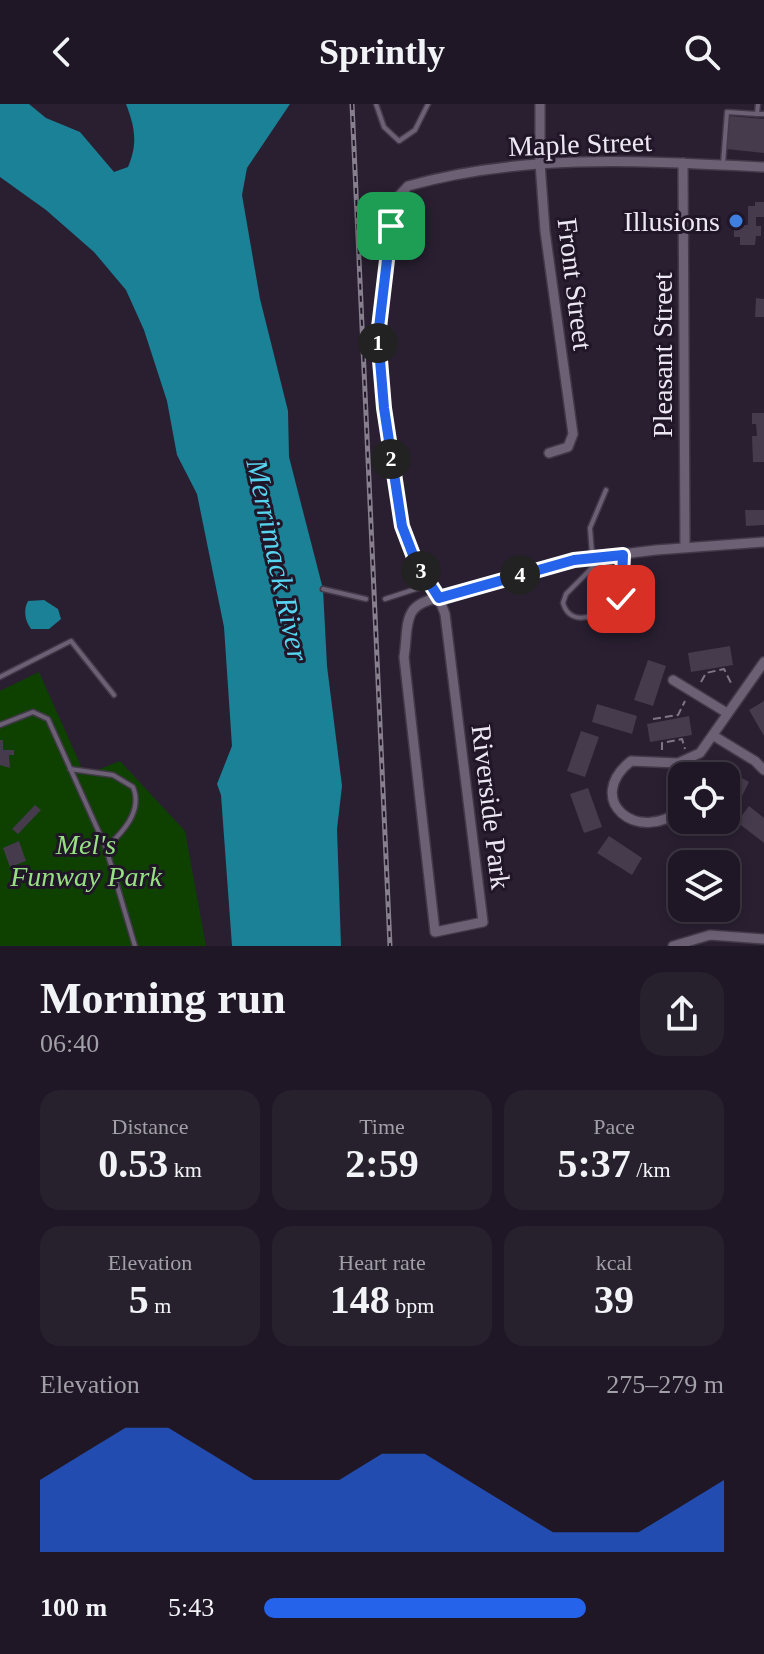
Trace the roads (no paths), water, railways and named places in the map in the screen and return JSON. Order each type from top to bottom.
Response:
[{"type":"street","name":"Front Street","points":[[540,104],[545,231],[573,434],[568,447],[549,453]]},
{"type":"street","name":"Maple Street","points":[[429,584],[408,544],[397,509],[378,363],[391,226],[401,192],[426,181],[540,163],[683,163],[764,167]]},
{"type":"street","name":"Pleasant Street","points":[[683,163],[685,547]]},
{"type":"street","points":[[429,584],[439,598],[623,555],[764,542]]},
{"type":"street","name":"Riverside Park","points":[[439,598],[445,614],[483,922],[435,932],[404,657],[410,612],[416,605],[439,598]]},
{"type":"street","points":[[668,819],[637,824],[621,813],[612,787],[618,773],[631,761],[687,761],[700,753],[764,662]]},
{"type":"street","points":[[673,680],[727,713]]},
{"type":"street","points":[[714,736],[764,770]]},
{"type":"street","points":[[678,945],[718,934],[764,939]]},
{"type":"lane","points":[[376,104],[384,127],[399,141],[415,130],[428,104]]},
{"type":"lane","points":[[757,114],[758,104]]},
{"type":"lane","points":[[723,165],[727,112],[764,114]]},
{"type":"lane","points":[[594,561],[566,594],[563,603],[571,615],[581,619],[591,616],[596,604],[594,561],[590,528],[606,490]]},
{"type":"lane","points":[[616,626],[623,555]]},
{"type":"lane","points":[[385,599],[429,584]]},
{"type":"lane","points":[[323,589],[366,599]]},
{"type":"lane","points":[[596,604],[616,607]]},
{"type":"lane","points":[[0,677],[71,641],[114,695]]},
{"type":"lane","points":[[0,725],[23,714],[42,714],[48,719],[106,848],[135,946]]},
{"type":"lane","points":[[70,769],[113,775],[133,787],[137,805],[124,828],[106,848]]},
{"type":"water","name":"Merrimack River","points":[[0,104],[29,104],[46,118],[80,132],[114,172],[128,167],[133,151],[133,128],[126,104],[290,104],[247,168],[242,195],[260,299],[288,411],[289,457],[323,589],[327,666],[342,786],[337,829],[341,946],[232,946],[221,795],[217,784],[232,746],[224,627],[197,494],[177,455],[167,401],[144,330],[126,290],[94,252],[46,210],[0,177]]},
{"type":"water","points":[[44,600],[58,609],[61,619],[49,629],[31,629],[25,615],[26,604],[28,601]]},
{"type":"railway","points":[[352,104],[390,946]]},
{"type":"place","name":"Illusions","points":[[736,221]]},
{"type":"park label","name":"Mel's Funway Park","points":[[86,860]]}]
